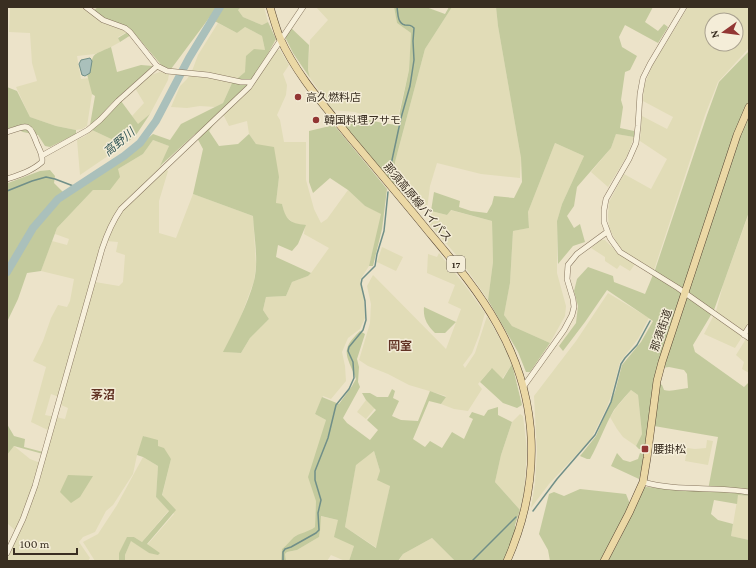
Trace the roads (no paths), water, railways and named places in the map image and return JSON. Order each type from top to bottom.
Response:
[{"type":"main road","name":"那須高原線バイパス","points":[[270,7],[281,39],[297,68],[317,96],[471,284],[497,324],[515,359],[524,386],[530,417],[531,470],[525,512],[507,561]]},
{"type":"main road","name":"那須街道","points":[[604,561],[630,513],[643,482],[659,371],[737,135],[749,107]]},
{"type":"street","points":[[86,7],[103,20],[125,28],[130,32],[157,66],[168,71],[208,75],[241,82],[252,82]]},
{"type":"street","points":[[7,554],[23,519],[35,486],[102,249],[115,218],[121,209],[182,152],[252,82],[303,7]]},
{"type":"street","points":[[684,7],[643,78],[640,94],[636,143],[629,159],[608,194],[605,204],[604,216],[607,232],[620,252],[685,293],[747,336],[749,327]]},
{"type":"street","points":[[43,155],[88,130],[157,66]]},
{"type":"street","points":[[7,132],[23,126],[32,130],[43,155],[42,162],[38,166],[32,170],[7,179]]},
{"type":"street","points":[[524,386],[564,330],[572,315],[574,307],[567,279],[568,265],[577,254],[607,232]]},
{"type":"street","points":[[643,482],[669,487],[721,489],[749,492]]},
{"type":"water","points":[[90,58],[92,61],[90,73],[85,76],[82,75],[79,64],[81,60]]},
{"type":"waterway","name":"高野川","points":[[7,272],[33,228],[58,199],[124,156],[140,143],[156,121],[189,58],[220,7]]},
{"type":"waterway","points":[[389,174],[401,118],[410,86],[414,60],[414,28],[409,25],[402,24],[398,18],[397,7]]},
{"type":"waterway","points":[[7,191],[46,177],[76,187]]},
{"type":"waterway","points":[[283,561],[283,552],[285,549],[319,530],[318,513],[321,500],[315,480],[315,471],[328,438],[336,405],[349,389],[354,378],[353,362],[348,351],[349,347],[363,330],[366,320],[365,301],[361,284],[362,279],[375,266],[384,231],[388,192]]},
{"type":"waterway","points":[[533,511],[557,479],[595,435],[611,402],[621,364],[637,345],[650,321]]},
{"type":"waterway","points":[[472,561],[516,517]]},
{"type":"place","name":"高久燃料店","points":[[298,97]]},
{"type":"place","name":"韓国料理アサモ","points":[[316,120]]},
{"type":"place","name":"腰掛松","points":[[645,449]]},
{"type":"district","name":"岡室","points":[[400,346]]},
{"type":"district","name":"茅沼","points":[[103,395]]}]
